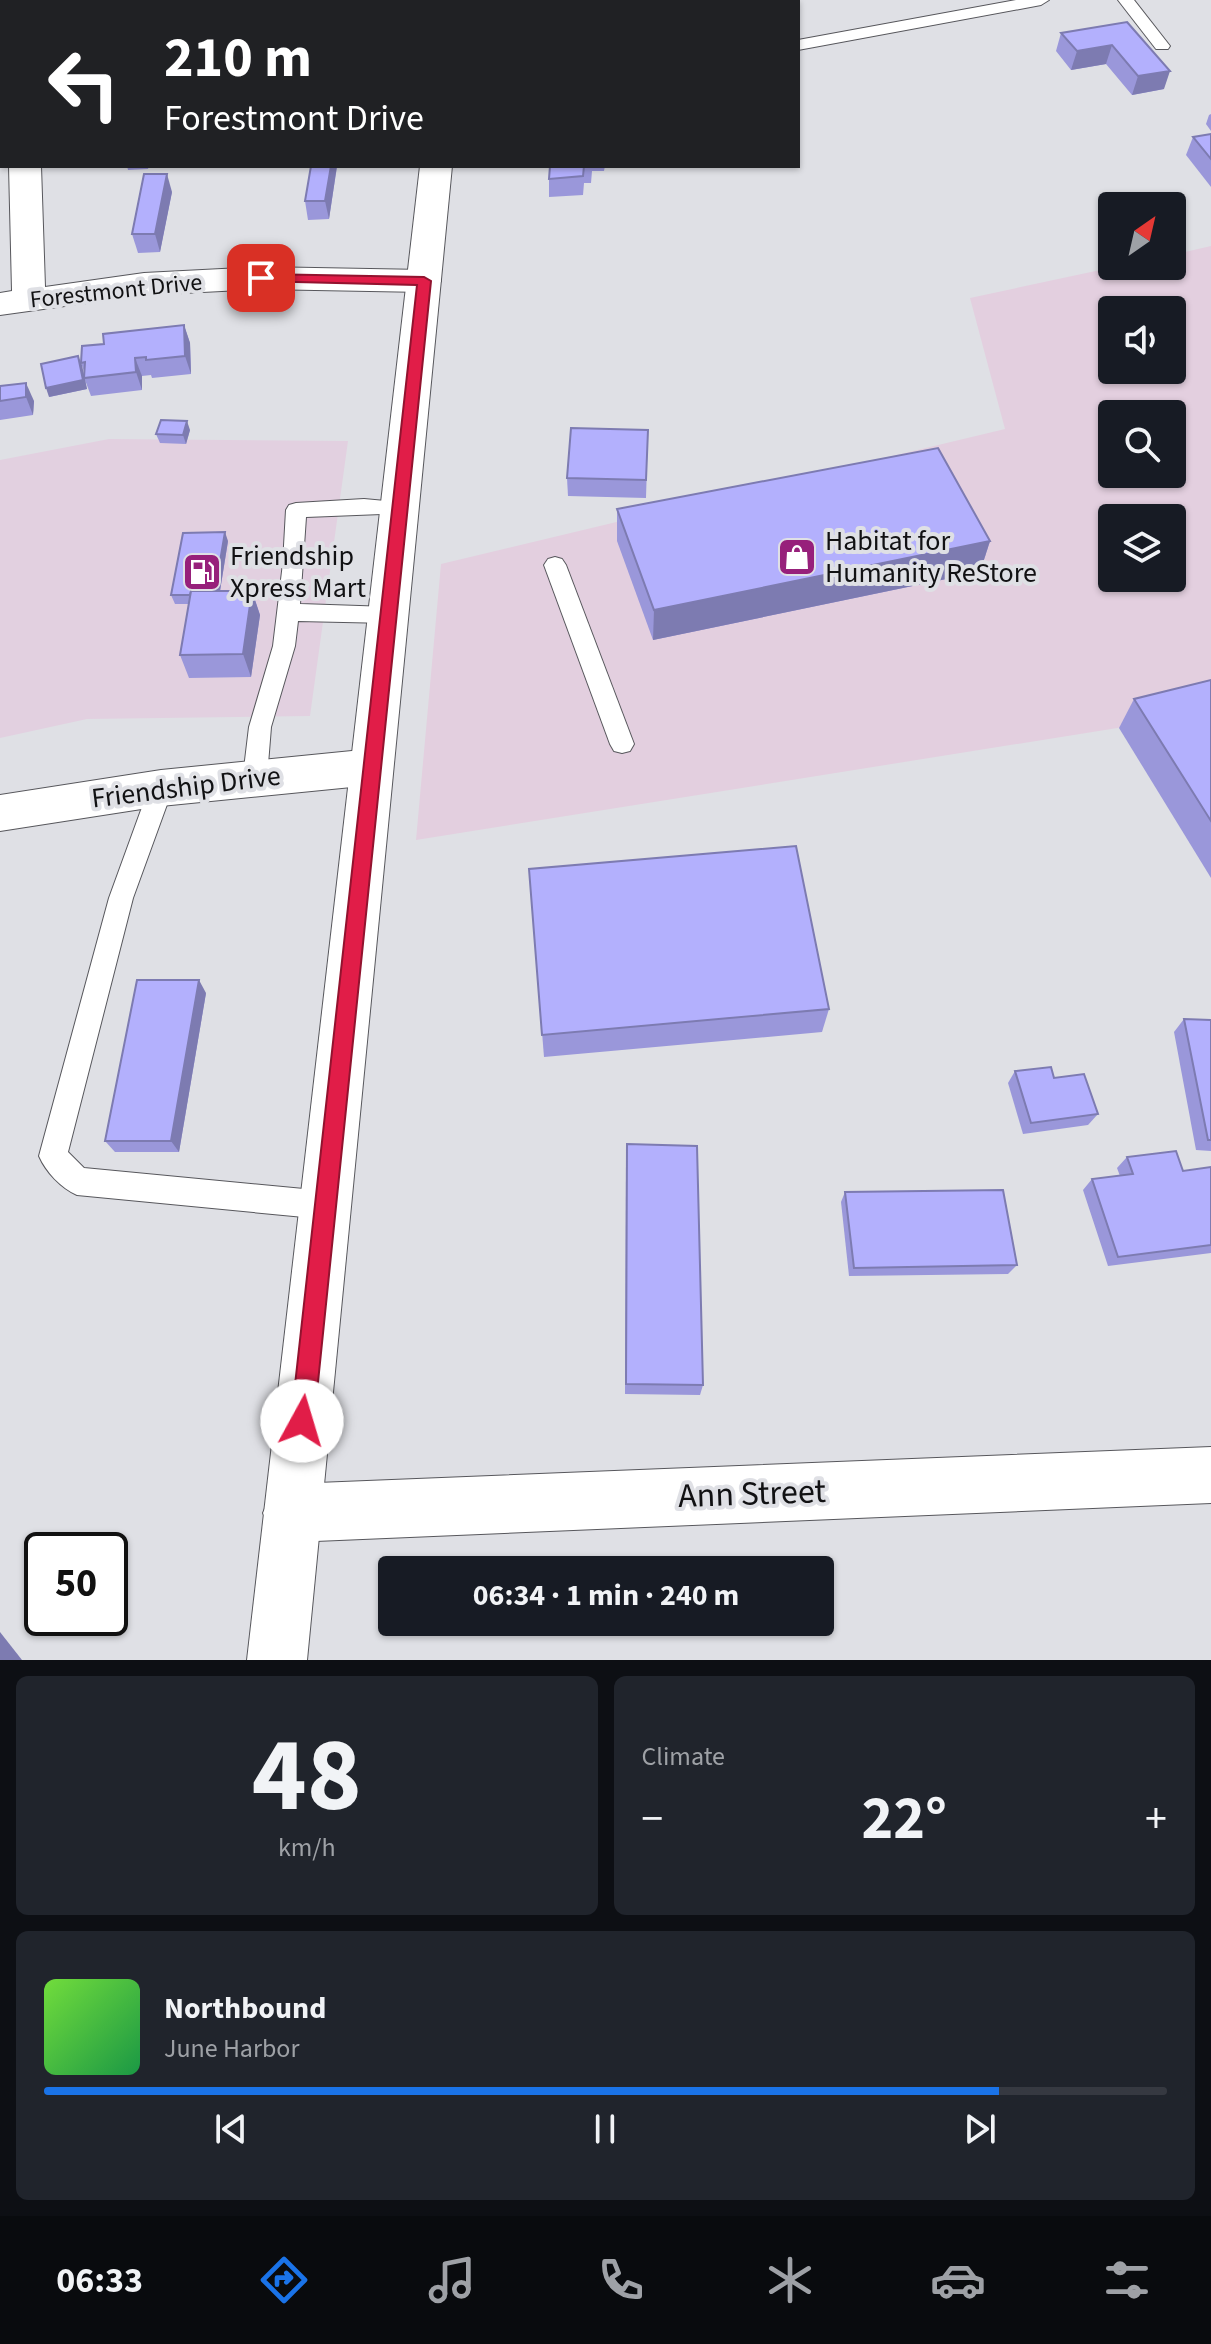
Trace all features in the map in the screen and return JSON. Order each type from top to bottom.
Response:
[{"type":"street","points":[[15,301],[25,168]]},
{"type":"street","points":[[277,1660],[436,168]]},
{"type":"street","name":"Forestmont Drive","points":[[15,301],[144,284],[261,278],[424,281]]},
{"type":"street","name":"Friendship Drive","points":[[0,813],[161,788],[372,767]]},
{"type":"street","name":"Ann Street","points":[[292,1513],[1211,1475]]},
{"type":"lane","points":[[800,45],[1041,0]]},
{"type":"lane","points":[[1126,0],[1162,46]]},
{"type":"lane","points":[[255,777],[260,727],[284,646],[296,510],[364,506],[400,508]]},
{"type":"lane","points":[[555,565],[622,744]]},
{"type":"lane","points":[[288,612],[389,615]]},
{"type":"lane","points":[[161,788],[121,898],[53,1156],[77,1181],[325,1205]]},
{"type":"shaded area","points":[[1211,246],[1211,713],[416,840],[441,564],[1005,429],[970,298],[1098,271],[1098,280],[1186,280],[1186,252]]},
{"type":"shaded area","points":[[109,439],[348,441],[310,716],[87,719],[0,738],[0,460]]},
{"type":"building","points":[[1127,22],[1170,71],[1138,76],[1112,45],[1077,51],[1061,33]]},
{"type":"building","points":[[1211,134],[1211,159],[1193,137]]},
{"type":"building","points":[[311,168],[331,168],[325,201],[305,201]]},
{"type":"building","points":[[550,168],[584,168],[583,176],[549,179]]},
{"type":"building","points":[[144,174],[167,174],[155,234],[132,234]]},
{"type":"building","points":[[184,325],[185,356],[146,360],[146,357],[135,358],[136,372],[84,378],[82,346],[104,344],[103,334]]},
{"type":"building","points":[[78,356],[83,380],[46,388],[41,364]]},
{"type":"building","points":[[26,383],[26,397],[0,401],[0,386]]},
{"type":"building","points":[[161,420],[187,421],[183,435],[156,434]]},
{"type":"building","points":[[571,428],[648,430],[646,480],[567,478]]},
{"type":"building","name":"Habitat for Humanity ReStore","points":[[938,448],[990,541],[654,610],[617,509]]},
{"type":"building","name":"Friendship Xpress Mart","points":[[225,532],[215,591],[171,595],[183,533]]},
{"type":"building","points":[[191,591],[252,591],[243,654],[180,655]]},
{"type":"building","points":[[1211,680],[1211,821],[1134,699]]},
{"type":"building","points":[[796,846],[829,1009],[542,1035],[529,869]]},
{"type":"building","points":[[137,980],[199,980],[171,1141],[105,1141]]},
{"type":"building","points":[[1184,1019],[1211,1020],[1211,1140],[1208,1140]]},
{"type":"building","points":[[1051,1067],[1054,1078],[1084,1074],[1098,1114],[1031,1123],[1015,1071]]},
{"type":"building","points":[[627,1144],[697,1146],[703,1385],[626,1384]]},
{"type":"building","points":[[1176,1151],[1183,1171],[1211,1167],[1211,1245],[1118,1257],[1092,1179],[1133,1174],[1127,1157]]},
{"type":"building","points":[[1003,1190],[1017,1265],[854,1268],[845,1192]]},
{"type":"place","name":"Habitat for Humanity ReStore","points":[[797,557]]},
{"type":"place","name":"Friendship Xpress Mart","points":[[202,572]]},
{"type":"route","points":[[261,278],[424,281],[302,1421]]}]
